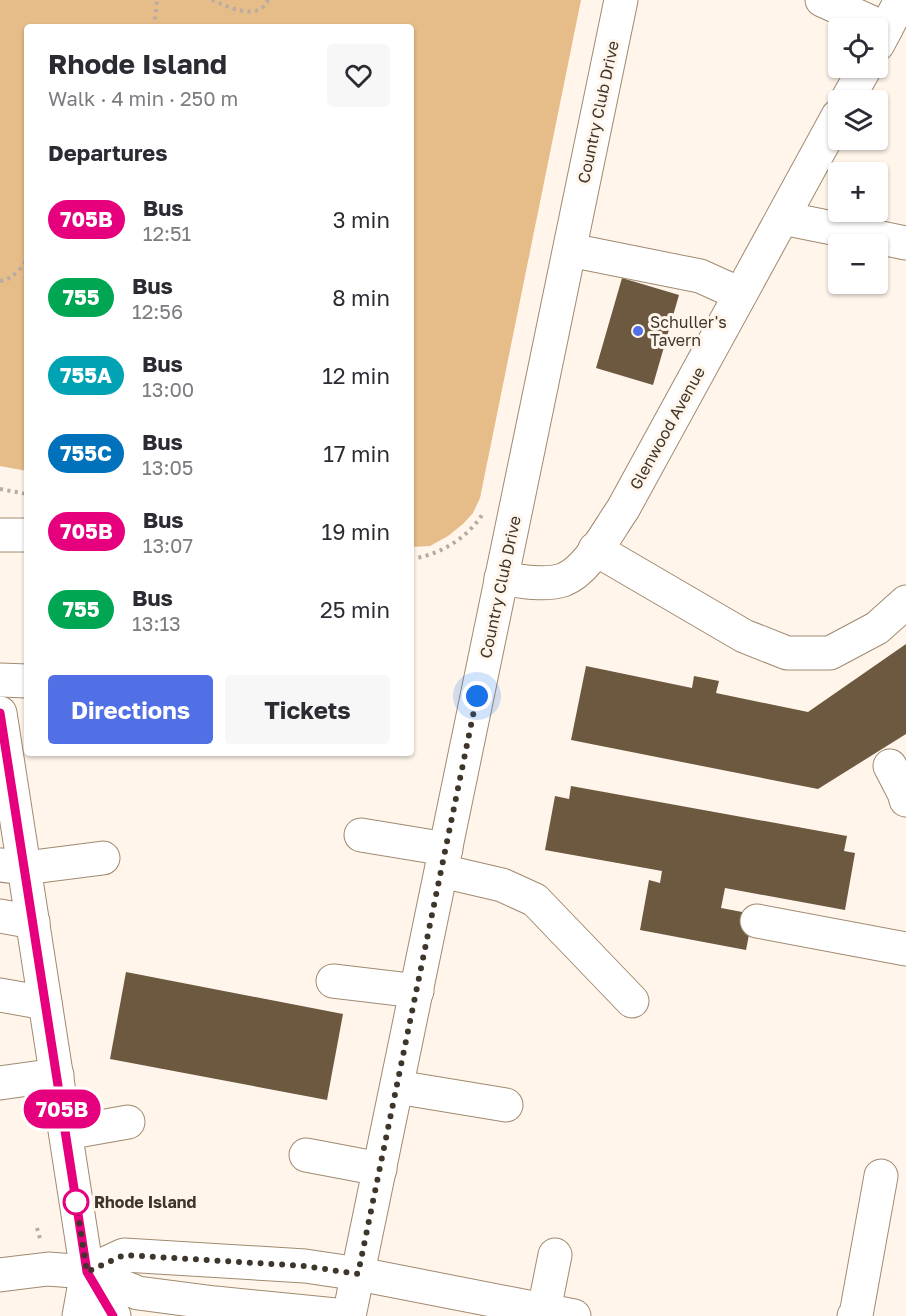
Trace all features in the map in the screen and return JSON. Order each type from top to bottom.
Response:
[{"type":"street","name":"Country Club Drive","points":[[348,1316],[621,0]]},
{"type":"street","points":[[822,0],[894,18]]},
{"type":"street","name":"Glenwood Avenue","points":[[501,578],[537,582],[563,580],[583,566],[596,549],[623,509],[828,135]]},
{"type":"street","points":[[783,218],[906,243]]},
{"type":"street","points":[[570,250],[700,276],[740,294]]},
{"type":"street","points":[[0,535],[24,535]]},
{"type":"street","points":[[596,549],[744,636],[787,653],[830,653],[877,628],[906,602]]},
{"type":"street","points":[[0,680],[24,681]]},
{"type":"street","points":[[0,713],[12,867],[33,922],[87,1272],[80,1316]]},
{"type":"street","points":[[890,766],[906,800]]},
{"type":"street","points":[[361,835],[444,860],[535,900],[632,1001]]},
{"type":"street","points":[[12,867],[103,858]]},
{"type":"street","points":[[0,916],[33,922]]},
{"type":"street","points":[[757,921],[906,949]]},
{"type":"street","points":[[333,981],[417,991]]},
{"type":"street","points":[[0,995],[45,1003]]},
{"type":"street","points":[[0,1083],[57,1075]]},
{"type":"street","points":[[397,1087],[506,1105]]},
{"type":"street","points":[[66,1133],[128,1122]]},
{"type":"street","points":[[306,1155],[380,1169]]},
{"type":"street","points":[[856,1315],[881,1176]]},
{"type":"street","points":[[87,1272],[124,1255],[305,1266],[559,1313],[555,1255]]},
{"type":"street","points":[[0,1275],[48,1269],[87,1272],[138,1293],[348,1316]]},
{"type":"street","points":[[87,1272],[114,1316]]},
{"type":"path","points":[[154,24],[157,0]]},
{"type":"path","points":[[212,0],[229,8],[246,12],[256,11],[266,5],[268,0]]},
{"type":"path","points":[[0,281],[16,274],[24,264]]},
{"type":"path","points":[[0,489],[24,493]]},
{"type":"shaded area","points":[[0,0],[581,0],[480,498],[473,513],[463,524],[430,546],[414,547],[414,24],[24,24],[24,470],[0,466]]},
{"type":"building","name":"Schuller's Tavern","points":[[622,278],[679,295],[653,385],[596,368]]},
{"type":"building","points":[[906,644],[906,734],[818,789],[571,740],[586,666],[692,688],[694,676],[719,681],[716,693],[808,712]]},
{"type":"building","points":[[571,786],[847,836],[844,851],[855,853],[845,910],[725,888],[721,908],[753,914],[746,950],[640,930],[649,880],[660,883],[662,871],[545,850],[555,796],[569,799]]},
{"type":"building","points":[[126,972],[343,1014],[327,1100],[110,1059]]},
{"type":"bus line","name":"705B","points":[[0,713],[87,1272],[113,1316]]},
{"type":"place","name":"Schuller's Tavern","points":[[638,331]]},
{"type":"place","name":"Rhode Island","points":[[76,1202]]},
{"type":"route","points":[[76,1202],[87,1272],[124,1255],[305,1266],[358,1274],[477,696]]}]
